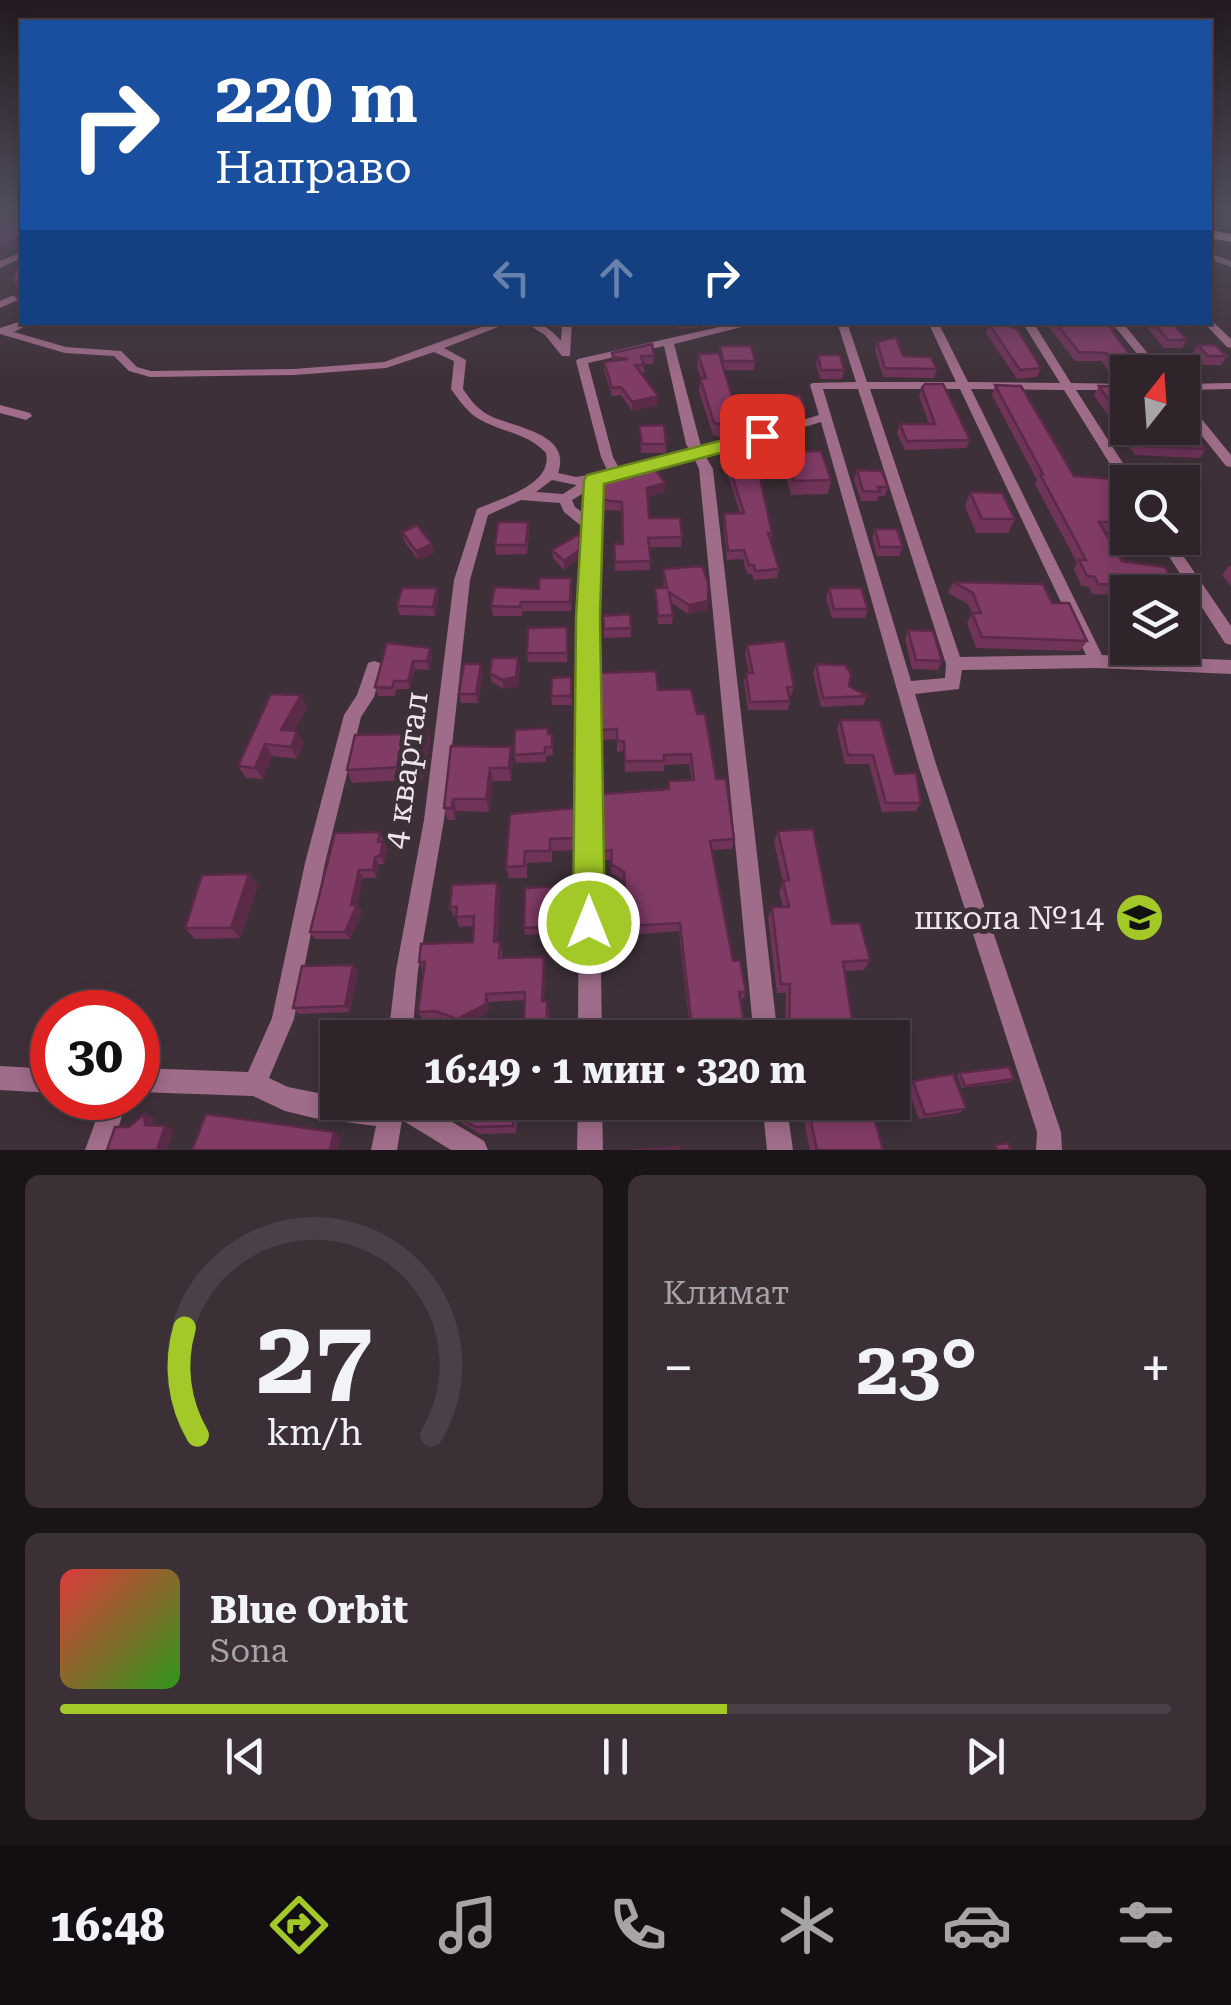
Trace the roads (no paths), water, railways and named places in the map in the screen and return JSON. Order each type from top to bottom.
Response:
[{"type":"street","points":[[2,332],[65,350],[117,353],[133,369],[150,374],[294,372],[386,365],[498,325]]},
{"type":"street","points":[[534,325],[549,333],[566,354],[586,361],[744,325]]},
{"type":"street","points":[[566,325],[566,354]]},
{"type":"street","points":[[843,325],[954,664],[953,684],[906,688]]},
{"type":"street","points":[[934,325],[1098,661]]},
{"type":"street","points":[[1029,325],[1117,465]]},
{"type":"street","points":[[1119,325],[1144,355]]},
{"type":"street","points":[[1212,325],[1231,345]]},
{"type":"street","points":[[668,342],[692,444],[706,469],[764,1020]]},
{"type":"street","points":[[435,348],[460,360],[457,389],[476,412],[544,442],[554,454],[550,475],[518,496]]},
{"type":"street","points":[[586,361],[607,457],[616,475]]},
{"type":"street","points":[[1049,1150],[1049,1132],[927,764],[816,385],[1110,387]]},
{"type":"street","points":[[1200,387],[1231,386]]},
{"type":"street","points":[[0,410],[26,416]]},
{"type":"street","points":[[550,475],[594,480],[699,455],[826,416]]},
{"type":"street","points":[[1200,424],[1231,462]]},
{"type":"street","points":[[518,496],[566,499],[594,480]]},
{"type":"street","points":[[590,1020],[590,526],[594,480]]},
{"type":"street","name":"4 квартал","points":[[402,1020],[434,820],[462,580],[482,512],[518,496]]},
{"type":"street","points":[[566,499],[569,510],[590,526]]},
{"type":"street","points":[[1175,555],[1231,639]]},
{"type":"street","points":[[954,664],[1098,661],[1231,666]]},
{"type":"street","points":[[256,1084],[282,1019],[315,863],[353,715],[365,697],[374,668]]},
{"type":"street","points":[[0,1078],[30,1080]]},
{"type":"street","points":[[160,1081],[256,1084],[285,1099],[320,1106]]},
{"type":"street","points":[[98,1150],[108,1120]]},
{"type":"street","points":[[384,1150],[390,1120]]},
{"type":"street","points":[[418,1120],[475,1150]]},
{"type":"street","points":[[590,1120],[590,1150]]},
{"type":"street","points":[[776,1120],[780,1150]]},
{"type":"place","name":"школа №14","points":[[1139,918]]}]
